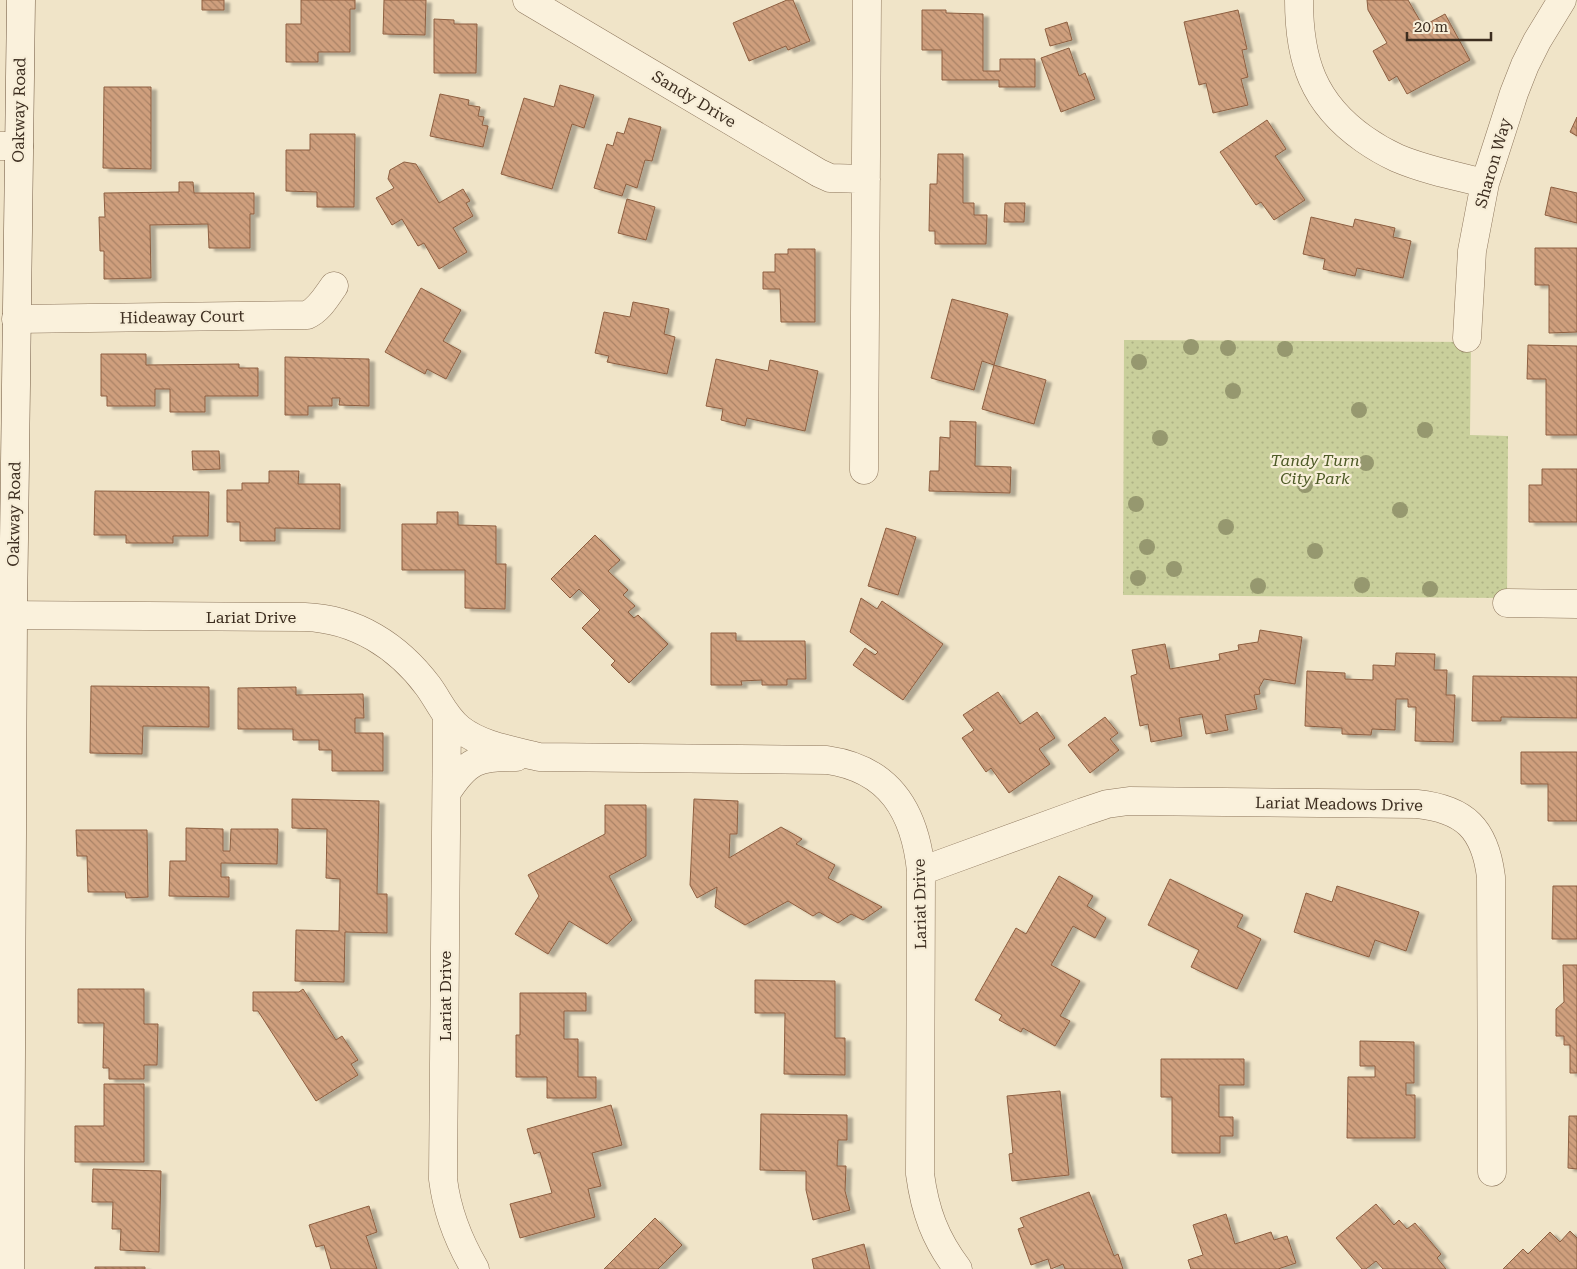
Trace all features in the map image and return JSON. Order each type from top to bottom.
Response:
[{"type":"street","name":"Oakway Road","points":[[10,1269],[7,615],[16,319],[9,146],[21,0]]},
{"type":"street","name":"Sandy Drive","points":[[527,0],[819,173],[830,178],[866,179]]},
{"type":"street","points":[[864,470],[868,0]]},
{"type":"street","points":[[1299,0],[1299,20],[1304,56],[1318,92],[1333,112],[1350,129],[1396,158],[1425,168],[1486,183]]},
{"type":"street","name":"Sharon Way","points":[[1467,338],[1472,250],[1486,183],[1514,93],[1525,66],[1537,41],[1562,0]]},
{"type":"street","name":"Hideaway Court","points":[[16,319],[307,315],[314,312],[334,286]]},
{"type":"street","points":[[1507,603],[1577,604]]},
{"type":"street","name":"Lariat Drive","points":[[7,615],[306,617],[335,620],[356,627],[390,647],[404,659],[429,688],[447,717],[470,736],[487,743],[539,757],[827,760],[845,762],[862,769],[894,795],[905,810],[913,828],[918,849],[921,872],[920,1174],[929,1217],[939,1241],[958,1269]]},
{"type":"street","name":"Lariat Drive","points":[[447,717],[443,1179],[451,1219],[475,1269]]},
{"type":"street","points":[[447,792],[459,774],[472,763],[499,757],[539,757]]},
{"type":"street","name":"Lariat Meadows Drive","points":[[921,872],[1083,812],[1107,804],[1128,801],[1417,804],[1438,806],[1454,812],[1468,822],[1480,838],[1488,856],[1492,877],[1492,1172]]},
{"type":"green space","name":"Tandy Turn City Park","points":[[1124,340],[1471,342],[1470,435],[1508,436],[1507,598],[1123,595]]},
{"type":"building","points":[[202,0],[224,0],[224,10],[202,10]]},
{"type":"building","points":[[301,0],[355,0],[355,9],[350,9],[350,52],[318,52],[318,62],[286,62],[286,24],[301,24]]},
{"type":"building","points":[[384,0],[426,0],[425,35],[383,34]]},
{"type":"building","points":[[787,0],[793,0],[810,41],[788,50],[786,46],[749,61],[733,23]]},
{"type":"building","points":[[1367,0],[1408,0],[1423,26],[1445,14],[1470,60],[1407,94],[1397,76],[1389,81],[1373,51],[1387,43],[1368,10]]},
{"type":"building","points":[[922,10],[946,10],[946,13],[983,14],[983,71],[1000,71],[1000,59],[1035,59],[1035,87],[999,87],[999,80],[942,80],[942,50],[922,50]]},
{"type":"building","points":[[1238,10],[1247,49],[1242,50],[1248,77],[1241,79],[1248,105],[1213,113],[1206,83],[1199,85],[1184,22]]},
{"type":"building","points":[[434,19],[454,20],[454,24],[477,24],[476,73],[434,73]]},
{"type":"building","points":[[1067,22],[1072,40],[1050,46],[1045,29]]},
{"type":"building","points":[[1069,48],[1079,76],[1085,73],[1095,99],[1061,112],[1041,58]]},
{"type":"building","points":[[560,85],[594,95],[584,128],[572,124],[552,189],[501,174],[524,98],[554,107]]},
{"type":"building","points":[[104,87],[151,87],[151,169],[103,168]]},
{"type":"building","points":[[440,94],[469,100],[468,105],[480,107],[478,116],[484,117],[482,125],[488,126],[483,147],[430,136]]},
{"type":"building","points":[[1577,117],[1577,136],[1570,132]]},
{"type":"building","points":[[629,118],[661,127],[652,161],[645,160],[637,188],[626,184],[622,196],[594,188],[607,144],[613,146],[617,132],[624,134]]},
{"type":"building","points":[[1267,120],[1286,149],[1275,156],[1305,200],[1274,220],[1261,202],[1256,205],[1220,152]]},
{"type":"building","points":[[310,134],[355,134],[354,207],[317,207],[317,192],[286,191],[286,150],[310,150]]},
{"type":"building","points":[[938,154],[963,154],[963,203],[974,203],[974,215],[987,215],[986,244],[935,244],[935,231],[929,231],[930,184],[937,184]]},
{"type":"building","points":[[404,162],[416,164],[439,203],[463,189],[470,201],[466,203],[473,216],[453,228],[467,252],[439,269],[424,243],[418,246],[402,219],[392,225],[376,198],[394,188],[388,179],[390,170]]},
{"type":"building","points":[[179,182],[193,182],[194,193],[254,193],[254,214],[250,214],[250,248],[209,248],[208,224],[150,225],[151,278],[104,279],[104,251],[100,251],[99,217],[105,217],[104,193],[179,192]]},
{"type":"building","points":[[1551,187],[1577,193],[1577,223],[1545,215]]},
{"type":"building","points":[[627,199],[655,207],[646,240],[618,233]]},
{"type":"building","points":[[1005,203],[1025,203],[1024,222],[1004,222]]},
{"type":"building","points":[[1311,217],[1353,227],[1355,219],[1395,228],[1393,237],[1411,241],[1403,278],[1357,268],[1355,276],[1323,269],[1325,259],[1303,254]]},
{"type":"building","points":[[1535,248],[1577,248],[1577,332],[1549,333],[1549,285],[1535,285]]},
{"type":"building","points":[[788,249],[815,249],[815,322],[781,322],[780,289],[763,289],[763,272],[775,272],[775,254],[788,254]]},
{"type":"building","points":[[421,288],[461,310],[443,341],[461,351],[446,379],[427,369],[425,374],[385,352]]},
{"type":"building","points":[[952,299],[1008,314],[994,365],[982,361],[974,390],[931,378]]},
{"type":"building","points":[[633,302],[669,309],[664,334],[675,337],[667,374],[607,362],[609,356],[595,353],[604,312],[630,317]]},
{"type":"building","points":[[1528,345],[1577,346],[1577,435],[1546,435],[1546,379],[1527,379]]},
{"type":"building","points":[[101,354],[146,354],[146,365],[239,364],[239,368],[258,368],[258,396],[205,396],[205,412],[170,412],[170,389],[155,389],[155,406],[107,406],[107,396],[101,396]]},
{"type":"building","points":[[285,357],[369,359],[369,406],[339,405],[340,398],[332,398],[332,406],[308,406],[308,415],[285,415]]},
{"type":"building","points":[[716,359],[768,371],[770,360],[818,371],[805,431],[747,418],[745,426],[721,420],[723,409],[706,406]]},
{"type":"building","points":[[994,365],[1046,380],[1034,424],[982,409]]},
{"type":"building","points":[[950,421],[976,422],[975,466],[1011,467],[1010,493],[929,491],[930,471],[939,471],[940,437],[950,438]]},
{"type":"building","points":[[192,451],[219,451],[220,469],[193,470]]},
{"type":"building","points":[[1542,469],[1577,469],[1577,522],[1529,522],[1529,485],[1542,485]]},
{"type":"building","points":[[269,471],[299,471],[298,484],[340,484],[340,529],[275,528],[275,541],[240,541],[240,522],[227,522],[227,490],[242,490],[242,483],[269,483]]},
{"type":"building","points":[[95,491],[209,492],[208,536],[173,536],[173,543],[126,543],[126,535],[94,535]]},
{"type":"building","points":[[437,512],[458,512],[458,525],[496,526],[496,564],[506,564],[505,609],[465,608],[465,570],[402,570],[402,524],[437,524]]},
{"type":"building","points":[[886,528],[916,537],[898,595],[868,586]]},
{"type":"building","points":[[595,535],[620,560],[608,571],[628,590],[623,595],[635,606],[628,612],[634,618],[638,615],[668,644],[629,683],[611,665],[615,661],[582,628],[600,610],[579,589],[570,598],[551,579]]},
{"type":"building","points":[[861,598],[877,609],[882,601],[943,644],[903,700],[853,665],[865,648],[875,655],[878,652],[850,632]]},
{"type":"building","points":[[1260,630],[1302,637],[1295,684],[1264,679],[1259,688],[1260,694],[1254,695],[1257,709],[1225,715],[1228,730],[1206,734],[1202,714],[1179,718],[1182,736],[1151,742],[1148,724],[1140,726],[1131,676],[1137,674],[1132,650],[1165,644],[1170,669],[1220,660],[1219,654],[1239,650],[1238,645],[1258,642]]},
{"type":"building","points":[[711,633],[736,633],[736,641],[805,641],[806,679],[787,679],[787,685],[762,685],[762,680],[741,681],[742,685],[711,685]]},
{"type":"building","points":[[1396,653],[1435,654],[1434,670],[1447,670],[1446,695],[1455,695],[1453,742],[1415,741],[1416,707],[1408,707],[1408,699],[1396,699],[1395,730],[1372,729],[1371,735],[1342,734],[1342,728],[1305,726],[1307,671],[1345,673],[1345,679],[1373,680],[1373,665],[1395,666]]},
{"type":"building","points":[[1473,676],[1577,677],[1577,718],[1501,717],[1501,721],[1472,721]]},
{"type":"building","points":[[91,686],[209,687],[209,727],[143,726],[142,754],[90,753]]},
{"type":"building","points":[[296,687],[296,695],[363,694],[364,718],[355,718],[355,733],[383,733],[383,771],[332,771],[332,750],[319,750],[319,740],[293,740],[293,729],[238,729],[238,688]]},
{"type":"building","points":[[998,692],[1020,724],[1037,712],[1055,738],[1039,749],[1050,764],[1009,793],[991,768],[986,772],[962,738],[974,730],[963,715]]},
{"type":"building","points":[[1105,717],[1118,733],[1110,739],[1119,750],[1090,773],[1068,745]]},
{"type":"building","points":[[1521,752],[1577,752],[1577,821],[1548,821],[1548,784],[1521,784]]},
{"type":"building","points":[[292,799],[379,801],[377,894],[387,894],[387,933],[345,932],[344,982],[295,981],[296,930],[339,931],[340,879],[326,878],[327,829],[292,828]]},
{"type":"building","points":[[694,799],[738,801],[737,834],[730,834],[729,858],[781,827],[802,839],[796,844],[835,865],[828,878],[882,907],[863,920],[851,914],[838,923],[819,912],[813,916],[788,901],[745,925],[715,907],[717,887],[697,898],[690,885]]},
{"type":"building","points":[[605,805],[646,805],[646,856],[609,876],[632,920],[607,944],[569,921],[548,954],[515,934],[539,896],[528,875],[605,834]]},
{"type":"building","points":[[186,828],[223,829],[223,851],[230,851],[231,829],[278,829],[277,864],[221,863],[221,877],[229,877],[229,897],[169,896],[170,861],[186,861]]},
{"type":"building","points":[[76,830],[147,830],[148,897],[126,898],[125,892],[88,892],[87,856],[77,856]]},
{"type":"building","points":[[1059,876],[1093,896],[1087,906],[1106,918],[1095,938],[1073,926],[1051,965],[1080,981],[1060,1016],[1070,1021],[1055,1046],[1023,1028],[1021,1032],[999,1020],[1002,1015],[975,1000],[1016,928],[1026,934]]},
{"type":"building","points":[[1170,879],[1243,915],[1237,927],[1261,939],[1237,989],[1191,967],[1199,950],[1148,925]]},
{"type":"building","points":[[1337,886],[1419,912],[1406,951],[1375,940],[1369,957],[1294,932],[1306,893],[1332,902]]},
{"type":"building","points":[[1553,886],[1577,886],[1577,939],[1552,939]]},
{"type":"building","points":[[1563,965],[1577,965],[1577,1073],[1570,1073],[1570,1045],[1564,1045],[1564,1036],[1556,1036],[1556,1009],[1564,1002]]},
{"type":"building","points":[[755,980],[835,981],[835,1038],[845,1038],[845,1075],[784,1074],[785,1013],[755,1013]]},
{"type":"building","points":[[78,989],[144,989],[144,1024],[158,1024],[157,1065],[144,1065],[144,1079],[109,1079],[109,1068],[103,1068],[104,1023],[78,1023]]},
{"type":"building","points":[[303,989],[336,1040],[342,1036],[358,1060],[351,1064],[358,1075],[316,1101],[258,1011],[253,1011],[253,992],[299,992]]},
{"type":"building","points":[[520,993],[586,993],[586,1011],[564,1011],[564,1039],[578,1039],[578,1077],[596,1077],[596,1098],[547,1098],[547,1077],[516,1077],[516,1035],[520,1035]]},
{"type":"building","points":[[1360,1041],[1414,1042],[1414,1083],[1406,1083],[1406,1095],[1415,1095],[1415,1138],[1347,1138],[1348,1077],[1375,1077],[1375,1066],[1360,1066]]},
{"type":"building","points":[[1161,1059],[1244,1059],[1244,1085],[1219,1085],[1219,1117],[1233,1117],[1233,1136],[1220,1136],[1220,1153],[1172,1153],[1172,1097],[1161,1097]]},
{"type":"building","points":[[104,1084],[144,1084],[144,1162],[75,1162],[75,1126],[104,1126]]},
{"type":"building","points":[[1060,1091],[1069,1175],[1012,1181],[1009,1154],[1013,1153],[1007,1096]]},
{"type":"building","points":[[611,1105],[622,1145],[592,1153],[601,1186],[588,1189],[595,1217],[520,1238],[510,1204],[552,1193],[540,1152],[534,1154],[527,1129]]},
{"type":"building","points":[[761,1114],[847,1115],[847,1140],[838,1140],[837,1166],[846,1166],[845,1191],[850,1210],[813,1220],[806,1190],[806,1171],[760,1170]]},
{"type":"building","points":[[1569,1116],[1577,1116],[1577,1169],[1568,1168]]},
{"type":"building","points":[[93,1169],[161,1171],[159,1252],[120,1250],[121,1229],[112,1229],[113,1202],[92,1202]]},
{"type":"building","points":[[1089,1192],[1114,1256],[1118,1254],[1123,1269],[1065,1269],[1063,1264],[1051,1269],[1048,1259],[1031,1265],[1018,1229],[1024,1227],[1020,1218]]},
{"type":"building","points":[[1376,1204],[1394,1225],[1399,1220],[1407,1229],[1415,1223],[1441,1254],[1437,1258],[1446,1269],[1383,1269],[1376,1261],[1366,1269],[1362,1269],[1336,1238]]},
{"type":"building","points":[[369,1206],[377,1232],[366,1236],[377,1269],[331,1269],[324,1245],[316,1247],[309,1225]]},
{"type":"building","points":[[1226,1214],[1235,1244],[1271,1232],[1274,1240],[1287,1236],[1296,1263],[1278,1269],[1191,1269],[1188,1260],[1203,1255],[1193,1225]]},
{"type":"building","points":[[655,1218],[682,1245],[658,1269],[604,1269]]},
{"type":"building","points":[[1570,1231],[1577,1238],[1577,1269],[1503,1269],[1523,1249],[1528,1254],[1550,1232],[1560,1242]]},
{"type":"building","points":[[864,1244],[870,1269],[814,1269],[812,1259]]},
{"type":"building","points":[[95,1267],[145,1267],[145,1269],[95,1269]]}]
